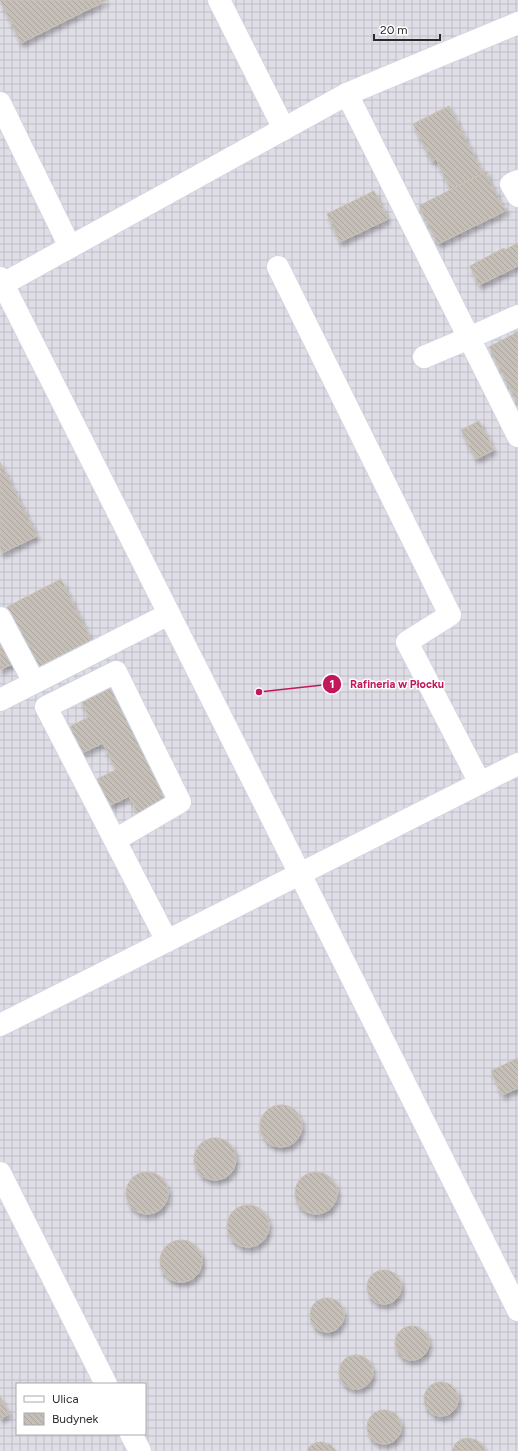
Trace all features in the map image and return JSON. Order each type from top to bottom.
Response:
[{"type":"lane","points":[[219,0],[284,129]]},
{"type":"lane","points":[[518,23],[347,94],[70,247],[2,281],[518,1310]]},
{"type":"lane","points":[[347,94],[518,436]]},
{"type":"lane","points":[[0,103],[70,247]]},
{"type":"lane","points":[[518,181],[511,184],[518,196]]},
{"type":"lane","points":[[278,267],[450,615],[407,642],[480,783]]},
{"type":"lane","points":[[424,357],[518,316]]},
{"type":"lane","points":[[0,700],[169,614]]},
{"type":"lane","points":[[0,618],[34,682]]},
{"type":"lane","points":[[114,840],[180,802],[116,672],[46,707],[114,840],[167,941]]},
{"type":"lane","points":[[0,1025],[518,764]]},
{"type":"lane","points":[[0,1173],[105,1383]]},
{"type":"lane","points":[[132,1435],[140,1451]]},
{"type":"shaded area","points":[[0,0],[518,0],[518,1451],[0,1451]]},
{"type":"building","points":[[0,0],[107,0],[21,43]]},
{"type":"building","points":[[449,106],[482,172],[485,172],[451,190],[436,159],[432,161],[413,124]]},
{"type":"building","points":[[487,171],[488,173],[486,174],[504,209],[506,208],[507,210],[438,244],[419,206]]},
{"type":"building","points":[[374,191],[388,219],[340,242],[327,214]]},
{"type":"building","points":[[518,243],[518,266],[479,285],[470,266],[504,248],[505,250]]},
{"type":"building","points":[[518,332],[518,404],[489,347]]},
{"type":"building","points":[[479,421],[494,450],[476,459],[461,430]]},
{"type":"building","points":[[0,462],[37,536],[2,553],[0,549]]},
{"type":"building","points":[[61,579],[91,640],[38,667],[7,607]]},
{"type":"building","points":[[0,635],[14,663],[0,670]]},
{"type":"building","points":[[113,683],[171,797],[138,814],[129,796],[109,806],[95,780],[116,770],[103,743],[82,753],[69,727],[89,717],[80,699]]},
{"type":"building","points":[[518,1058],[518,1088],[502,1095],[491,1071]]},
{"type":"building","points":[[281,1105],[296,1111],[302,1126],[296,1141],[281,1147],[266,1141],[260,1126],[266,1111]]},
{"type":"building","points":[[215,1138],[230,1144],[236,1159],[230,1174],[215,1180],[200,1174],[194,1159],[200,1144]]},
{"type":"building","points":[[147,1172],[162,1178],[168,1193],[162,1208],[147,1214],[132,1208],[126,1193],[132,1178]]},
{"type":"building","points":[[316,1172],[331,1178],[337,1193],[331,1208],[316,1214],[301,1208],[295,1193],[301,1178]]},
{"type":"building","points":[[248,1205],[263,1211],[269,1226],[263,1241],[248,1247],[233,1241],[227,1226],[233,1211]]},
{"type":"building","points":[[181,1240],[196,1246],[202,1261],[196,1276],[181,1282],[166,1276],[160,1261],[166,1246]]},
{"type":"building","points":[[384,1270],[396,1275],[401,1287],[396,1299],[384,1304],[372,1299],[367,1287],[372,1275]]},
{"type":"building","points":[[327,1298],[339,1303],[344,1315],[339,1327],[327,1332],[315,1327],[310,1315],[315,1303]]},
{"type":"building","points":[[412,1326],[424,1331],[429,1343],[424,1355],[412,1360],[400,1355],[395,1343],[400,1331]]},
{"type":"building","points":[[356,1355],[368,1360],[373,1372],[368,1384],[356,1389],[344,1384],[339,1372],[344,1360]]},
{"type":"building","points":[[441,1382],[453,1387],[458,1399],[453,1411],[441,1416],[429,1411],[424,1399],[429,1387]]},
{"type":"building","points":[[0,1396],[9,1414],[0,1419]]},
{"type":"building","points":[[384,1410],[396,1415],[401,1427],[396,1439],[384,1444],[372,1439],[367,1427],[372,1415]]},
{"type":"building","points":[[469,1438],[482,1444],[485,1451],[452,1451],[456,1443],[462,1439]]},
{"type":"building","points":[[321,1442],[329,1444],[336,1451],[307,1451],[309,1447],[315,1443]]},
{"type":"place","name":"Rafineria w Płocku","points":[[259,692]]}]
